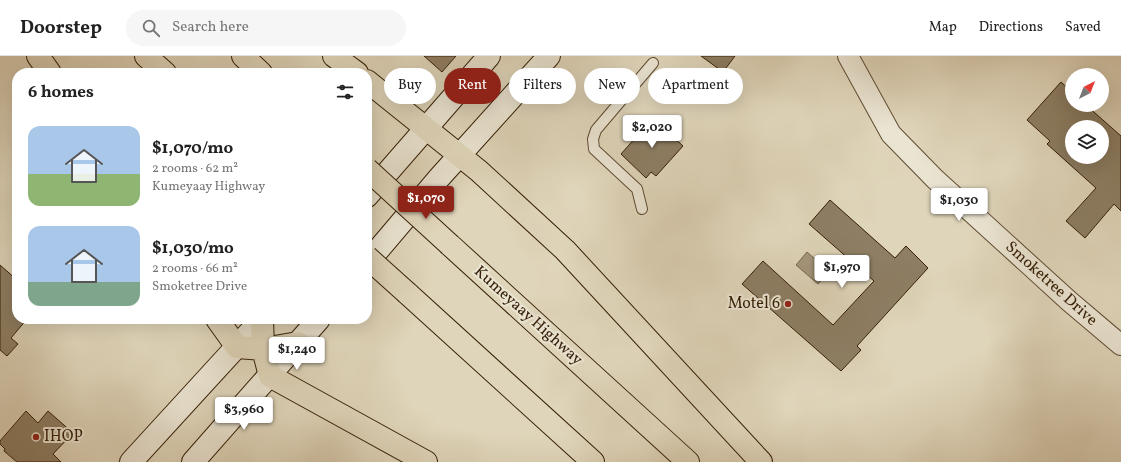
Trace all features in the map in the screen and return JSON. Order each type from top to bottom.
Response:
[{"type":"highway","points":[[38,56],[46,68]]},
{"type":"highway","points":[[146,56],[159,68]]},
{"type":"highway","points":[[243,56],[256,68]]},
{"type":"highway","points":[[334,56],[350,68]]},
{"type":"highway","points":[[372,85],[459,155],[565,250],[761,462]]},
{"type":"highway","name":"Kumeyaay Highway","points":[[372,174],[688,462]]},
{"type":"highway","points":[[372,262],[593,462]]},
{"type":"highway","points":[[221,324],[237,347],[263,349],[298,343]]},
{"type":"highway","points":[[262,324],[263,349],[270,376],[426,462]]},
{"type":"main road","points":[[372,190],[489,56]]},
{"type":"main road","points":[[372,256],[459,155],[549,56]]},
{"type":"main road","points":[[131,462],[258,324]]},
{"type":"main road","points":[[193,462],[315,324]]},
{"type":"street","name":"Smoketree Drive","points":[[848,56],[892,134],[935,179],[1069,301],[1121,345]]},
{"type":"lane","points":[[642,210],[637,189],[594,149],[593,139],[596,130],[653,63]]},
{"type":"shaded area","points":[[807,252],[829,271],[818,284],[796,265]]},
{"type":"building","points":[[424,56],[456,56],[442,72]]},
{"type":"building","points":[[701,56],[735,56],[726,68],[718,68]]},
{"type":"building","points":[[1061,82],[1065,86],[1065,112],[1094,112],[1103,120],[1065,120],[1065,160],[1047,144],[1050,141],[1027,120]]},
{"type":"building","points":[[653,118],[683,146],[656,176],[651,172],[646,178],[621,154]]},
{"type":"building","points":[[1109,125],[1121,136],[1121,211],[1114,204],[1085,238],[1066,221],[1096,188],[1069,164],[1109,164]]},
{"type":"building","name":"Motel 6","points":[[830,200],[895,258],[906,246],[928,268],[857,346],[861,350],[841,371],[742,284],[763,261],[833,325],[874,281],[809,224]]},
{"type":"building","points":[[0,265],[12,276],[12,324],[23,324],[11,338],[18,344],[7,356],[0,350]]},
{"type":"building","name":"IHOP","points":[[26,411],[38,423],[48,411],[73,433],[53,454],[61,462],[17,462],[4,451],[5,449],[0,444],[0,441]]},
{"type":"place","name":"Motel 6","points":[[788,304]]},
{"type":"place","name":"IHOP","points":[[36,437]]}]
